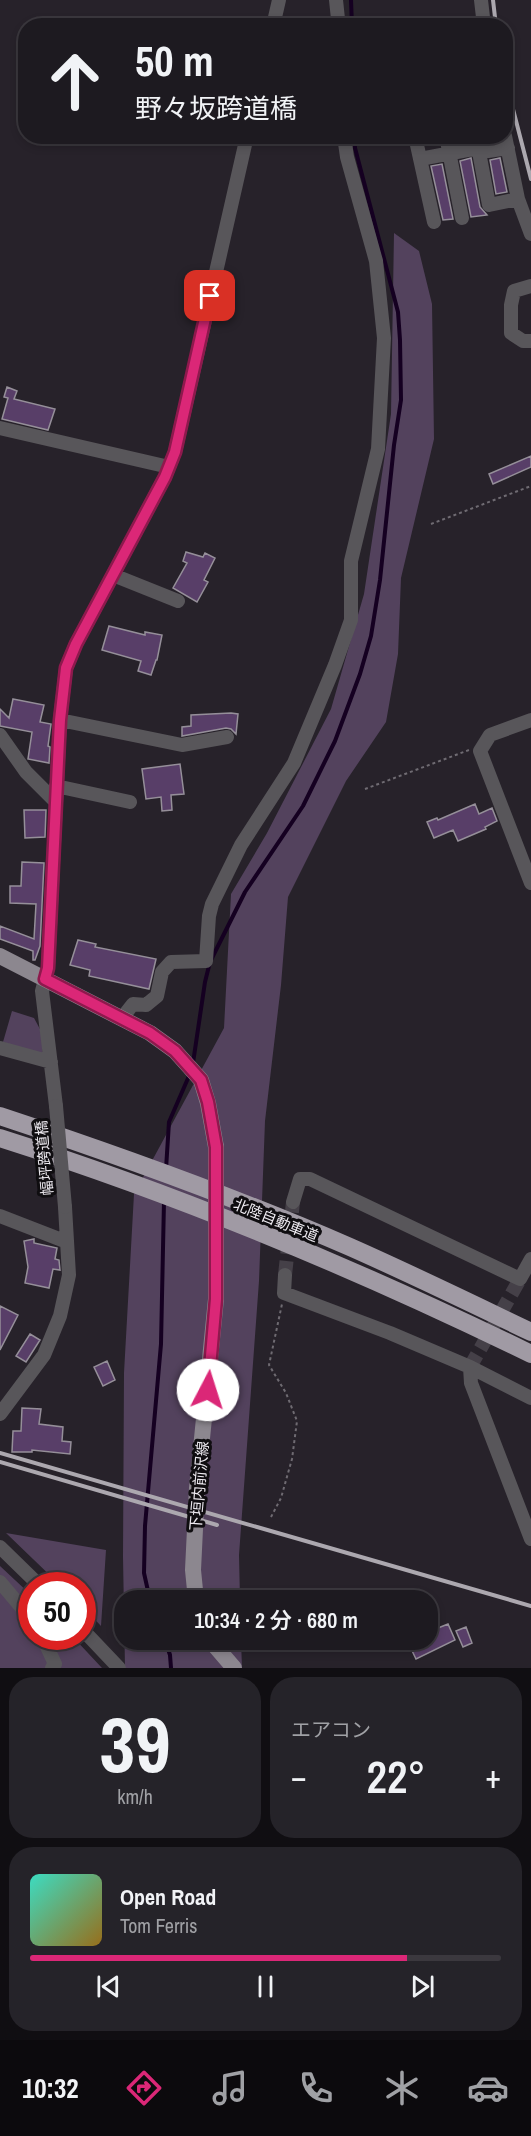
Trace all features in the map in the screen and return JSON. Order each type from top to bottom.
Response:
[{"type":"highway","name":"北陸自動車道","points":[[0,1116],[251,1206],[350,1247],[531,1332]]},
{"type":"highway","name":"北陸自動車道","points":[[0,1138],[152,1190],[251,1228],[350,1269],[531,1354]]},
{"type":"main road","points":[[0,957],[122,1018]]},
{"type":"main road","name":"下垣内前沢線","points":[[122,1018],[150,1033],[175,1051],[201,1080],[208,1102],[216,1147],[216,1299],[197,1488],[193,1570],[195,1590]]},
{"type":"main road","points":[[219,1650],[234,1668]]},
{"type":"street","points":[[275,18],[279,0]]},
{"type":"street","points":[[336,0],[338,18]]},
{"type":"street","points":[[481,0],[482,18]]},
{"type":"street","name":"幅坪跨道橋","points":[[0,1414],[44,1355],[60,1316],[69,1275],[56,1106],[42,990],[48,968],[56,786],[66,668],[76,644],[175,452],[245,144]]},
{"type":"street","points":[[122,1018],[133,1004],[146,1005],[157,996],[162,972],[171,962],[206,961],[212,904],[241,844],[294,763],[351,620],[351,561],[378,449],[384,338],[376,261],[345,144]]},
{"type":"street","points":[[417,144],[434,222]]},
{"type":"street","points":[[447,144],[462,218]]},
{"type":"street","points":[[420,159],[449,153],[472,144]]},
{"type":"street","points":[[477,144],[489,205],[518,199]]},
{"type":"street","points":[[479,144],[488,151],[502,144]]},
{"type":"street","points":[[506,144],[518,199],[531,234]]},
{"type":"street","points":[[531,286],[514,291],[511,305],[511,333],[523,341],[531,341]]},
{"type":"street","points":[[0,428],[169,467]]},
{"type":"street","points":[[113,575],[178,601]]},
{"type":"street","points":[[60,720],[182,745],[227,737]]},
{"type":"street","points":[[531,720],[490,735],[480,751],[531,883]]},
{"type":"street","points":[[0,735],[26,772],[56,802]]},
{"type":"street","points":[[56,786],[130,802]]},
{"type":"street","points":[[0,1048],[51,1062]]},
{"type":"street","points":[[293,1202],[300,1179],[310,1179],[520,1279],[531,1259]]},
{"type":"street","points":[[0,1216],[67,1242]]},
{"type":"street","points":[[285,1275],[284,1293],[390,1333],[470,1367],[531,1398]]},
{"type":"street","points":[[470,1367],[471,1383],[531,1539]]},
{"type":"street","points":[[0,1547],[26,1572]]},
{"type":"street","points":[[0,1582],[18,1603]]},
{"type":"street","points":[[96,1644],[119,1668]]},
{"type":"street","points":[[49,1650],[55,1664],[52,1668]]},
{"type":"path","points":[[431,524],[531,486]]},
{"type":"path","points":[[364,789],[466,750],[480,751]]},
{"type":"path","points":[[271,1517],[281,1498],[289,1469],[297,1420],[286,1393],[268,1365],[284,1293]]},
{"type":"shaded area","points":[[394,233],[419,251],[432,304],[434,439],[401,578],[398,654],[386,722],[346,781],[288,897],[281,985],[265,1121],[259,1281],[239,1555],[240,1590],[124,1590],[124,1373],[134,1194],[224,1028],[231,894],[267,833],[331,709],[364,594],[391,414]]},
{"type":"shaded area","points":[[12,1011],[34,1018],[41,1031],[43,1055],[3,1042]]},
{"type":"shaded area","points":[[6,1533],[106,1550],[101,1626],[96,1621],[96,1572],[46,1572]]},
{"type":"shaded area","points":[[0,1566],[18,1583],[18,1650],[85,1650],[102,1668],[0,1668]]},
{"type":"shaded area","points":[[124,1650],[241,1650],[242,1668],[125,1668]]},
{"type":"building","points":[[471,158],[480,207],[487,215],[471,217],[460,161]]},
{"type":"building","points":[[500,158],[507,192],[496,194],[490,160]]},
{"type":"building","points":[[442,164],[453,219],[443,220],[431,166]]},
{"type":"building","points":[[7,387],[17,391],[14,399],[55,409],[48,430],[2,419],[8,398],[4,397]]},
{"type":"building","points":[[531,456],[531,467],[493,484],[489,474]]},
{"type":"building","points":[[186,552],[203,557],[205,553],[215,558],[204,580],[208,582],[197,602],[173,588],[187,563],[183,561]]},
{"type":"building","points":[[109,626],[145,635],[145,632],[162,635],[157,660],[151,675],[138,671],[141,661],[102,650]]},
{"type":"building","points":[[13,699],[44,705],[40,722],[51,724],[48,746],[50,747],[49,763],[28,759],[32,732],[0,726],[0,709],[9,718]]},
{"type":"building","points":[[238,714],[236,734],[226,728],[182,736],[182,727],[191,726],[191,715]]},
{"type":"building","points":[[180,764],[184,794],[171,795],[172,810],[162,811],[161,797],[146,799],[142,769]]},
{"type":"building","points":[[475,804],[479,814],[492,808],[497,821],[485,827],[486,829],[458,841],[453,830],[434,838],[427,822],[437,818],[438,820]]},
{"type":"building","points":[[24,810],[46,810],[45,837],[25,838]]},
{"type":"building","points":[[22,862],[44,863],[40,946],[35,960],[33,960],[33,951],[0,939],[0,926],[34,939],[36,904],[10,903],[10,886],[21,886]]},
{"type":"building","points":[[78,940],[96,944],[95,947],[156,959],[149,989],[89,976],[90,970],[70,965]]},
{"type":"building","points":[[34,1239],[34,1243],[57,1248],[55,1259],[59,1260],[60,1270],[53,1269],[49,1288],[25,1283],[28,1267],[24,1241]]},
{"type":"building","points":[[0,1306],[18,1315],[0,1350]]},
{"type":"building","points":[[30,1334],[40,1340],[26,1362],[16,1356]]},
{"type":"building","points":[[107,1361],[115,1380],[103,1386],[94,1367]]},
{"type":"building","points":[[22,1408],[41,1409],[39,1424],[63,1427],[62,1441],[71,1442],[70,1454],[32,1450],[32,1452],[12,1452],[13,1431],[21,1431]]},
{"type":"building","points":[[448,1624],[455,1640],[438,1648],[438,1628]]},
{"type":"building","points":[[466,1627],[472,1643],[463,1647],[456,1631]]},
{"type":"building","points":[[412,1650],[434,1650],[416,1659]]},
{"type":"waterway","points":[[351,0],[352,18]]},
{"type":"waterway","points":[[193,1063],[210,962],[245,892],[303,806],[335,741],[360,674],[371,636],[380,580],[401,400],[400,340],[398,312],[355,144]]},
{"type":"waterway","points":[[166,1169],[169,1122],[189,1076]]},
{"type":"waterway","points":[[148,1590],[144,1573],[145,1526],[161,1344],[164,1201]]},
{"type":"waterway","points":[[168,1650],[171,1668]]},
{"type":"tunnel","points":[[285,1275],[293,1202]]},
{"type":"tunnel","points":[[470,1367],[520,1279]]},
{"type":"railway","points":[[493,0],[495,18]]},
{"type":"railway","points":[[513,109],[531,179]]},
{"type":"railway","points":[[0,1453],[531,1606]]},
{"type":"railway","points":[[0,1462],[217,1525]]},
{"type":"route","points":[[208,1390],[216,1299],[216,1147],[208,1102],[201,1080],[175,1051],[150,1033],[45,979],[48,968],[60,720],[66,668],[76,644],[165,477],[175,452],[210,296]]}]
